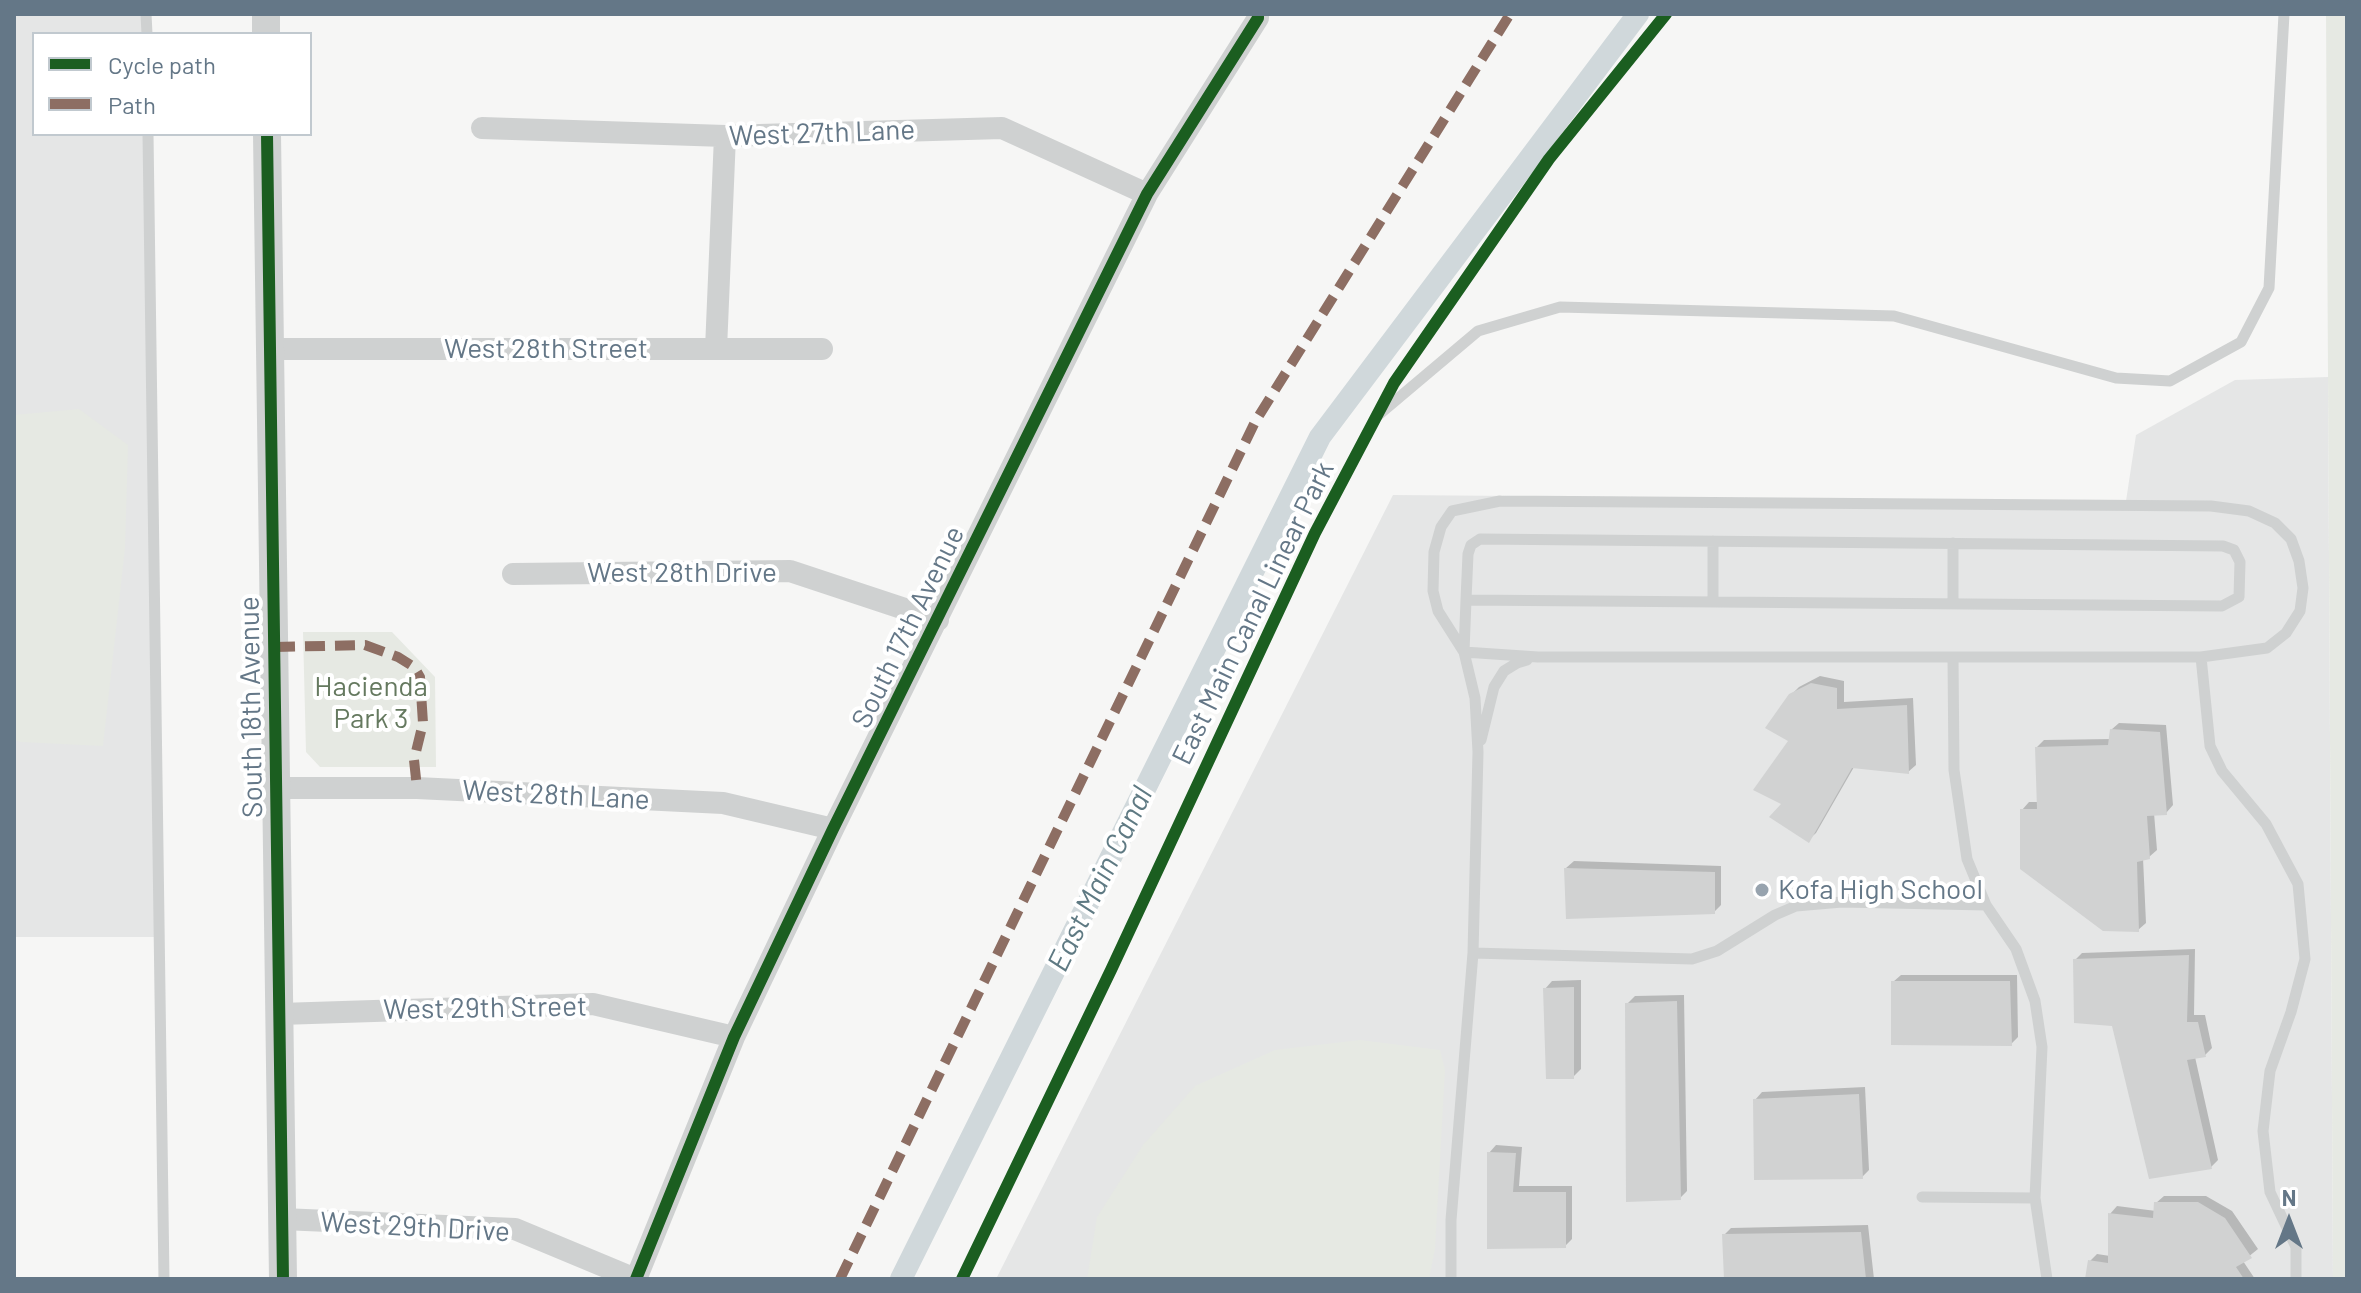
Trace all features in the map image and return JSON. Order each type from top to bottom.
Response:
[{"type":"street","name":"South 17th Avenue","points":[[635,1279],[734,1037],[833,829],[1147,194],[1258,14]]},
{"type":"street","name":"West 27th Lane","points":[[482,128],[725,136],[1002,128],[1147,194]]},
{"type":"street","name":"South 18th Avenue","points":[[267,136],[283,1279]]},
{"type":"street","points":[[716,349],[725,136]]},
{"type":"street","name":"West 28th Street","points":[[270,349],[822,349]]},
{"type":"street","name":"West 28th Drive","points":[[513,574],[790,571],[938,620]]},
{"type":"street","name":"West 28th Lane","points":[[276,788],[417,788],[723,803],[833,829]]},
{"type":"street","name":"West 29th Street","points":[[280,1014],[593,1004],[734,1037]]},
{"type":"street","name":"West 29th Drive","points":[[282,1219],[515,1229],[635,1279]]},
{"type":"lane","points":[[1376,417],[1478,331],[1560,307],[1894,316],[2116,378],[2170,381],[2241,342],[2269,288],[2284,14]]},
{"type":"lane","points":[[148,136],[164,1279]]},
{"type":"lane","points":[[1500,501],[2211,506],[2249,511],[2275,523],[2291,539],[2299,561],[2303,588],[2300,611],[2286,633],[2267,648],[2201,657],[1538,657],[1464,652],[1438,611],[1433,591],[1434,552],[1441,527],[1452,511],[1500,501]]},
{"type":"lane","points":[[1451,1279],[1451,1220],[1473,953],[1478,752],[1475,698],[1464,652],[1466,600],[1468,554],[1471,545],[1480,539],[2223,546],[2234,550],[2240,562],[2239,597],[2222,606],[1466,600]]},
{"type":"lane","points":[[1713,541],[1713,602]]},
{"type":"lane","points":[[1953,543],[1953,604]]},
{"type":"lane","points":[[1478,752],[1494,687],[1504,671],[1517,663],[1538,657]]},
{"type":"lane","points":[[1953,657],[1954,770],[1967,859],[1986,905],[2016,949],[2035,1001],[2042,1047],[2035,1198],[2047,1279]]},
{"type":"lane","points":[[2201,657],[2210,746],[2222,771],[2266,824],[2298,884],[2305,959],[2291,1012],[2270,1071],[2263,1131],[2270,1192],[2296,1247],[2296,1279]]},
{"type":"lane","points":[[1473,953],[1692,959],[1717,951],[1775,915],[1796,906],[1842,902],[1986,905]]},
{"type":"lane","points":[[1922,1197],[2035,1198]]},
{"type":"shaded area","points":[[14,14],[146,14],[147,32],[32,32],[32,136],[148,136],[160,937],[14,937]]},
{"type":"shaded area","name":"Kofa High School","points":[[2328,377],[2333,1279],[996,1279],[1393,495],[2126,501],[2136,435],[2235,380]]},
{"type":"green space","points":[[2326,14],[2347,14],[2347,1279],[2333,1279]]},
{"type":"green space","points":[[79,409],[128,445],[125,548],[103,746],[21,742],[14,740],[14,415]]},
{"type":"green space","name":"Hacienda Park 3","points":[[303,632],[392,632],[435,677],[436,767],[320,767],[306,752]]},
{"type":"green space","points":[[1360,1040],[1440,1050],[1445,1070],[1435,1249],[1429,1279],[1087,1279],[1097,1217],[1143,1145],[1195,1086],[1275,1050]]},
{"type":"building","points":[[1811,683],[1837,688],[1837,709],[1907,705],[1909,774],[1852,768],[1809,843],[1769,817],[1781,804],[1753,790],[1788,741],[1765,728],[1789,694]]},
{"type":"building","points":[[2110,729],[2160,732],[2167,815],[2147,816],[2150,859],[2137,862],[2139,932],[2103,931],[2020,869],[2020,809],[2037,809],[2035,747],[2108,745]]},
{"type":"building","points":[[1564,868],[1715,872],[1715,914],[1566,919]]},
{"type":"building","points":[[2189,955],[2187,1022],[2198,1022],[2206,1057],[2187,1060],[2212,1169],[2149,1179],[2112,1026],[2074,1023],[2073,959]]},
{"type":"building","points":[[1891,981],[2010,981],[2012,1046],[1891,1045]]},
{"type":"building","points":[[1574,987],[1574,1079],[1546,1079],[1543,988]]},
{"type":"building","points":[[1677,1001],[1681,1200],[1626,1202],[1625,1003]]},
{"type":"building","points":[[1859,1094],[1863,1179],[1754,1180],[1753,1099]]},
{"type":"building","points":[[1487,1152],[1516,1153],[1513,1192],[1566,1192],[1566,1248],[1487,1249]]},
{"type":"building","points":[[2154,1202],[2198,1202],[2225,1218],[2252,1258],[2236,1267],[2244,1279],[2085,1279],[2088,1260],[2108,1263],[2108,1213],[2153,1218]]},
{"type":"building","points":[[1861,1232],[1866,1279],[1724,1279],[1722,1234]]},
{"type":"waterway","name":"East Main Canal","points":[[901,1279],[1320,437],[1638,14]]},
{"type":"marked path","points":[[840,1279],[1255,422],[1510,14]]},
{"type":"marked path","points":[[275,647],[365,645],[398,657],[414,667],[420,677],[423,723],[414,760],[417,788]]},
{"type":"cycle path","points":[[636,1279],[734,1037],[833,829],[1147,194],[1258,14]]},
{"type":"cycle path","name":"East Main Canal Linear Park","points":[[962,1279],[1111,970],[1315,533],[1394,383],[1549,159],[1666,14]]},
{"type":"cycle path","points":[[267,136],[283,1279]]},
{"type":"place","name":"Kofa High School","points":[[1762,890]]}]
